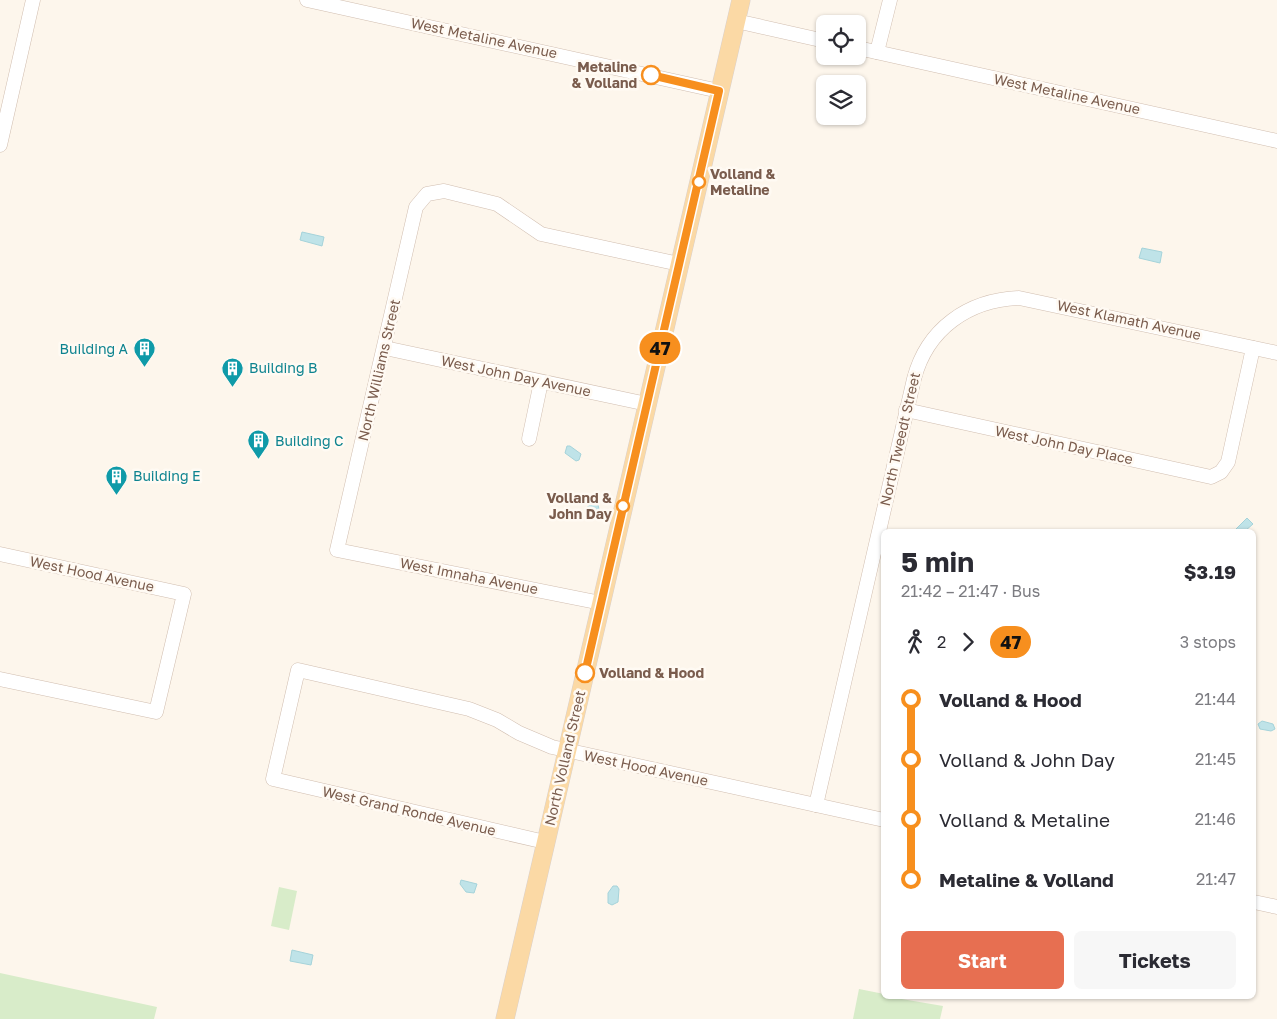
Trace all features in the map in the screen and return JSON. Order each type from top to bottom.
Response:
[{"type":"main road","name":"North Volland Street","points":[[505,1019],[741,0]]},
{"type":"street","points":[[0,145],[33,0]]},
{"type":"street","name":"West Metaline Avenue","points":[[307,0],[719,91]]},
{"type":"street","points":[[877,52],[890,0]]},
{"type":"street","points":[[736,21],[816,39]]},
{"type":"street","name":"West Metaline Avenue","points":[[866,50],[1277,141]]},
{"type":"street","name":"North Williams Street","points":[[337,550],[416,207],[427,194],[444,191],[489,201],[497,204],[540,234],[680,264]]},
{"type":"street","name":"West Klamath Avenue","points":[[980,304],[1011,298],[1038,300],[1277,353]]},
{"type":"street","name":"North Tweedt Street","points":[[816,806],[918,363],[923,352],[939,332],[952,321],[980,304]]},
{"type":"street","name":"West John Day Avenue","points":[[385,348],[647,404]]},
{"type":"street","name":"West John Day Place","points":[[906,410],[1206,477],[1221,472],[1228,462],[1253,348]]},
{"type":"street","points":[[529,439],[541,382]]},
{"type":"street","name":"West Imnaha Avenue","points":[[337,550],[601,603]]},
{"type":"street","name":"West Hood Avenue","points":[[0,554],[184,594],[156,712],[0,679]]},
{"type":"street","name":"West Hood Avenue","points":[[273,779],[298,670],[470,710],[497,720],[532,739],[567,750],[881,819]]},
{"type":"street","name":"West Grand Ronde Avenue","points":[[273,779],[545,842]]},
{"type":"street","points":[[1256,902],[1277,907]]},
{"type":"green space","points":[[279,887],[297,891],[289,930],[271,926]]},
{"type":"green space","points":[[0,973],[157,1007],[154,1019],[0,1019]]},
{"type":"green space","points":[[859,989],[881,993],[881,999],[902,999],[943,1006],[940,1019],[853,1019]]},
{"type":"water","points":[[302,232],[324,237],[322,246],[300,240]]},
{"type":"water","points":[[1142,248],[1162,252],[1160,263],[1139,258]]},
{"type":"water","points":[[567,446],[581,454],[579,460],[576,461],[565,453]]},
{"type":"water","points":[[593,503],[598,505],[599,509],[586,514],[586,508]]},
{"type":"water","points":[[1247,518],[1253,524],[1247,529],[1236,529]]},
{"type":"water","points":[[1262,721],[1273,724],[1275,729],[1271,731],[1260,729],[1258,724]]},
{"type":"water","points":[[461,880],[477,884],[474,893],[466,892],[460,884]]},
{"type":"water","points":[[613,886],[617,886],[619,889],[618,902],[612,905],[608,903],[608,893]]},
{"type":"water","points":[[292,950],[313,955],[311,965],[290,961]]},
{"type":"bus line","name":"47","points":[[585,673],[719,91],[651,75]]},
{"type":"place","name":"Metaline & Volland","points":[[651,75]]},
{"type":"place","name":"Volland & Metaline","points":[[699,182]]},
{"type":"place","name":"Building A","points":[[144,368]]},
{"type":"place","name":"Building B","points":[[233,387]]},
{"type":"place","name":"Building C","points":[[259,460]]},
{"type":"place","name":"Building E","points":[[117,495]]},
{"type":"place","name":"Volland & John Day","points":[[623,506]]},
{"type":"place","name":"Volland & Hood","points":[[585,673]]}]
